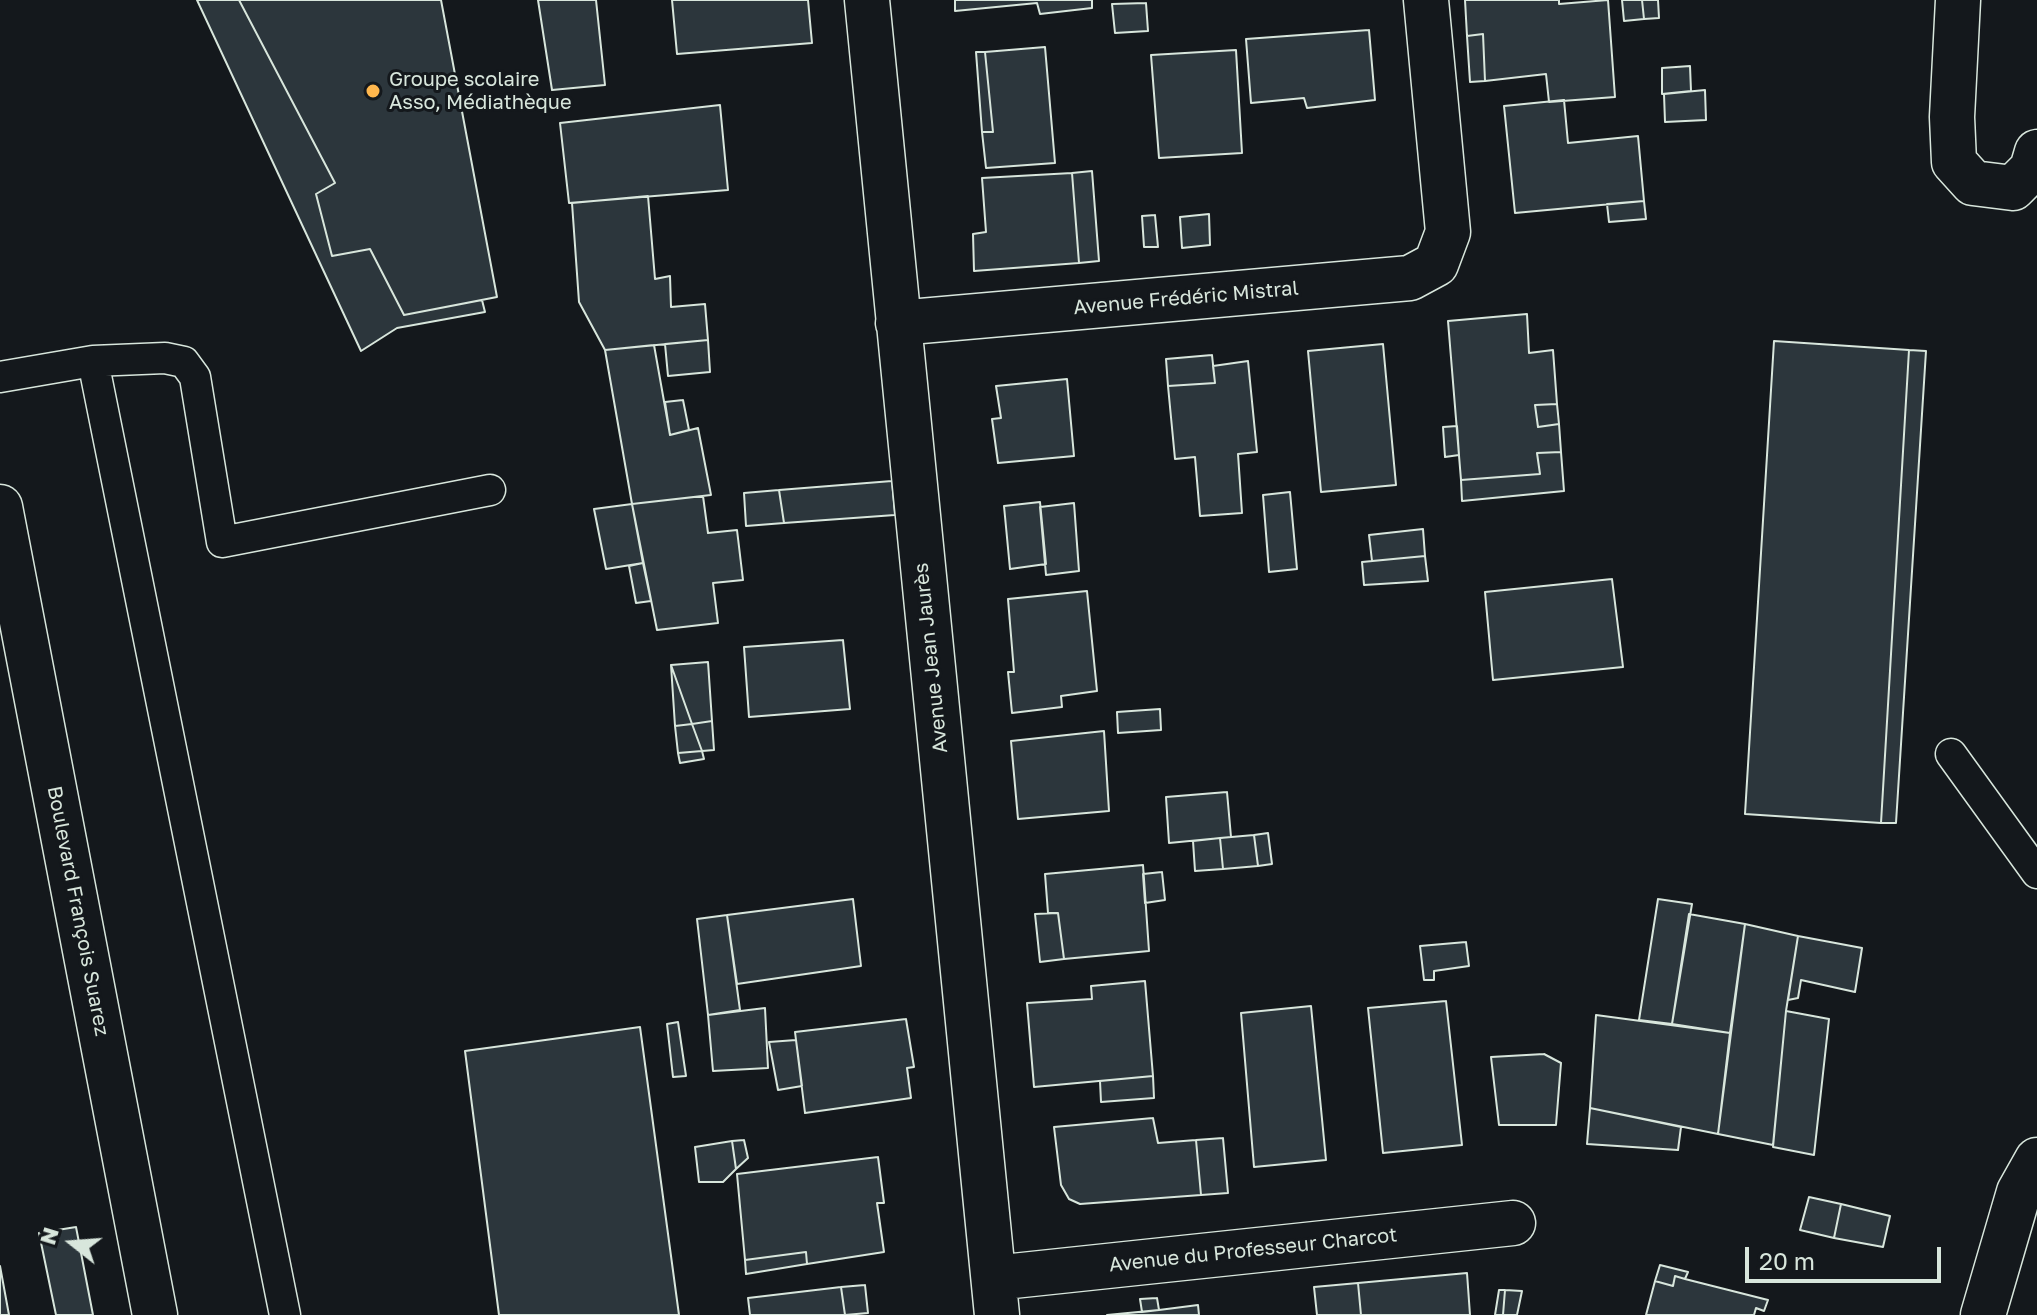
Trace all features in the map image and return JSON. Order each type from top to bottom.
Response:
[{"type":"street","name":"Avenue Jean Jaurès","points":[[867,0],[995,1296]]},
{"type":"street","name":"Avenue Frédéric Mistral","points":[[898,323],[1410,278],[1436,264],[1448,232],[1426,0]]},
{"type":"street","points":[[1958,0],[1952,117],[1954,162],[1973,183],[2013,188],[2032,169],[2037,152]]},
{"type":"street","name":"Boulevard François Suarez","points":[[0,507],[155,1315]]},
{"type":"street","points":[[1983,1315],[2019,1192],[2037,1160]]},
{"type":"street","name":"Avenue du Professeur Charcot","points":[[995,1296],[1513,1223]]},
{"type":"lane","points":[[0,377],[93,361],[165,358],[184,362],[195,377],[222,542],[490,490]]},
{"type":"lane","points":[[93,361],[285,1315]]},
{"type":"lane","points":[[1951,754],[2037,873]]},
{"type":"building","points":[[197,0],[239,0],[335,183],[316,194],[332,256],[370,249],[404,315],[482,300],[485,312],[397,328],[361,351]]},
{"type":"building","name":"Groupe scolaire Asso, Médiathèque","points":[[239,0],[441,0],[497,297],[404,315],[370,249],[332,256],[316,194],[335,183]]},
{"type":"building","points":[[538,0],[596,0],[605,85],[552,90]]},
{"type":"building","points":[[672,0],[808,0],[812,43],[677,54]]},
{"type":"building","points":[[955,0],[1092,0],[1092,8],[1040,14],[1037,3],[955,11]]},
{"type":"building","points":[[1465,0],[1559,0],[1559,4],[1608,0],[1615,97],[1549,102],[1546,74],[1485,81],[1483,34],[1467,36]]},
{"type":"building","points":[[1622,0],[1642,0],[1644,19],[1624,21]]},
{"type":"building","points":[[1642,0],[1658,0],[1659,18],[1644,19]]},
{"type":"building","points":[[1146,3],[1148,31],[1115,33],[1112,4]]},
{"type":"building","points":[[1369,30],[1375,100],[1307,108],[1304,98],[1251,103],[1246,39]]},
{"type":"building","points":[[1483,34],[1485,81],[1470,82],[1467,36]]},
{"type":"building","points":[[1045,47],[1055,163],[986,168],[982,132],[993,132],[985,52]]},
{"type":"building","points":[[1236,50],[1242,153],[1159,158],[1151,55]]},
{"type":"building","points":[[976,52],[985,52],[993,132],[982,132]]},
{"type":"building","points":[[1690,66],[1691,91],[1662,94],[1662,68]]},
{"type":"building","points":[[1705,90],[1706,120],[1665,122],[1664,94]]},
{"type":"building","points":[[1564,100],[1568,143],[1638,136],[1644,201],[1515,213],[1504,106]]},
{"type":"building","points":[[720,105],[728,190],[569,203],[560,123]]},
{"type":"building","points":[[1092,171],[1099,261],[1079,263],[1072,173]]},
{"type":"building","points":[[1072,173],[1079,263],[974,271],[973,234],[986,232],[982,178]]},
{"type":"building","points":[[648,196],[655,279],[670,276],[671,307],[705,304],[708,340],[605,350],[579,302],[572,203]]},
{"type":"building","points":[[1644,201],[1646,219],[1609,222],[1607,204]]},
{"type":"building","points":[[1209,214],[1210,245],[1182,248],[1180,217]]},
{"type":"building","points":[[1155,215],[1158,247],[1144,247],[1142,216]]},
{"type":"building","points":[[1527,314],[1529,353],[1553,350],[1557,404],[1535,405],[1538,427],[1559,424],[1561,452],[1537,453],[1540,474],[1461,480],[1448,321]]},
{"type":"building","points":[[708,340],[710,372],[668,376],[665,344]]},
{"type":"building","points":[[1774,341],[1909,350],[1881,823],[1745,814]]},
{"type":"building","points":[[1383,344],[1396,485],[1321,492],[1308,351]]},
{"type":"building","points":[[654,345],[670,435],[698,428],[711,495],[632,504],[605,350]]},
{"type":"building","points":[[1909,350],[1926,351],[1896,823],[1881,823]]},
{"type":"building","points":[[1212,355],[1215,383],[1168,386],[1166,359]]},
{"type":"building","points":[[1248,361],[1257,452],[1238,454],[1242,513],[1200,516],[1195,457],[1175,459],[1168,386],[1215,383],[1213,366]]},
{"type":"building","points":[[1067,379],[1074,456],[998,463],[992,419],[1001,418],[996,386]]},
{"type":"building","points":[[683,400],[689,430],[670,435],[665,402]]},
{"type":"building","points":[[1557,404],[1559,424],[1538,427],[1535,405]]},
{"type":"building","points":[[1457,426],[1459,455],[1445,457],[1443,427]]},
{"type":"building","points":[[1561,452],[1564,491],[1462,501],[1461,480],[1540,474],[1537,453]]},
{"type":"building","points":[[892,481],[895,515],[784,523],[779,490]]},
{"type":"building","points":[[779,490],[784,523],[746,526],[744,493]]},
{"type":"building","points":[[1290,492],[1297,569],[1269,572],[1263,495]]},
{"type":"building","points":[[703,496],[708,533],[737,530],[743,580],[713,583],[718,623],[657,630],[632,504]]},
{"type":"building","points":[[1040,502],[1046,564],[1010,569],[1004,506]]},
{"type":"building","points":[[1074,503],[1079,571],[1046,575],[1040,507]]},
{"type":"building","points":[[632,504],[643,563],[606,569],[594,509]]},
{"type":"building","points":[[1423,529],[1425,556],[1372,561],[1369,535]]},
{"type":"building","points":[[1425,556],[1428,581],[1364,585],[1362,562]]},
{"type":"building","points":[[643,563],[651,601],[636,603],[629,566]]},
{"type":"building","points":[[1612,579],[1623,667],[1493,680],[1485,592]]},
{"type":"building","points":[[1087,591],[1097,691],[1061,696],[1062,707],[1012,713],[1008,672],[1014,672],[1008,599]]},
{"type":"building","points":[[843,640],[850,709],[749,717],[744,647]]},
{"type":"building","points":[[708,662],[712,721],[692,724],[671,665]]},
{"type":"building","points":[[671,665],[692,724],[675,726]]},
{"type":"building","points":[[1160,709],[1161,730],[1118,733],[1117,712]]},
{"type":"building","points":[[712,721],[714,750],[702,751],[692,724]]},
{"type":"building","points":[[692,724],[702,751],[678,753],[675,726]]},
{"type":"building","points":[[1104,731],[1109,811],[1018,819],[1011,741]]},
{"type":"building","points":[[702,751],[704,759],[680,763],[678,753]]},
{"type":"building","points":[[1227,792],[1231,837],[1169,843],[1166,797]]},
{"type":"building","points":[[1268,833],[1272,864],[1258,866],[1254,835]]},
{"type":"building","points":[[1254,835],[1258,866],[1223,869],[1220,838]]},
{"type":"building","points":[[1220,838],[1223,869],[1195,871],[1193,841]]},
{"type":"building","points":[[1143,865],[1149,951],[1064,959],[1058,913],[1048,913],[1045,874]]},
{"type":"building","points":[[1162,872],[1165,900],[1145,903],[1143,874]]},
{"type":"building","points":[[853,899],[861,966],[737,984],[727,915]]},
{"type":"building","points":[[1658,899],[1692,904],[1672,1024],[1639,1020]]},
{"type":"building","points":[[1058,913],[1064,959],[1040,962],[1035,914]]},
{"type":"building","points":[[1689,914],[1745,924],[1730,1033],[1672,1024]]},
{"type":"building","points":[[727,915],[740,1010],[708,1015],[697,919]]},
{"type":"building","points":[[1745,924],[1798,936],[1786,1011],[1773,1145],[1718,1134]]},
{"type":"building","points":[[1798,936],[1862,948],[1855,992],[1801,980],[1798,998],[1788,1000]]},
{"type":"building","points":[[1466,942],[1469,966],[1434,971],[1434,980],[1424,980],[1420,946]]},
{"type":"building","points":[[1145,981],[1153,1076],[1034,1087],[1027,1003],[1092,999],[1091,986]]},
{"type":"building","points":[[1446,1001],[1462,1145],[1383,1153],[1368,1008]]},
{"type":"building","points":[[1311,1006],[1326,1160],[1254,1167],[1241,1013]]},
{"type":"building","points":[[765,1008],[768,1068],[713,1071],[708,1015]]},
{"type":"building","points":[[1786,1011],[1829,1019],[1814,1155],[1773,1147]]},
{"type":"building","points":[[1596,1015],[1730,1033],[1718,1134],[1590,1108]]},
{"type":"building","points":[[906,1019],[914,1067],[907,1068],[911,1098],[805,1113],[795,1032]]},
{"type":"building","points":[[678,1022],[686,1076],[673,1077],[667,1024]]},
{"type":"building","points":[[640,1027],[679,1315],[499,1315],[465,1051]]},
{"type":"building","points":[[796,1040],[802,1086],[778,1090],[769,1042]]},
{"type":"building","points":[[1544,1054],[1561,1063],[1556,1125],[1499,1125],[1491,1057]]},
{"type":"building","points":[[1153,1076],[1154,1098],[1101,1102],[1100,1081]]},
{"type":"building","points":[[1590,1108],[1681,1127],[1678,1150],[1587,1144]]},
{"type":"building","points":[[1153,1118],[1158,1143],[1196,1140],[1201,1195],[1080,1204],[1069,1199],[1061,1185],[1054,1127]]},
{"type":"building","points":[[1223,1138],[1228,1193],[1201,1195],[1196,1140]]},
{"type":"building","points":[[744,1140],[748,1158],[736,1169],[732,1141]]},
{"type":"building","points":[[732,1141],[736,1169],[723,1182],[699,1182],[695,1147]]},
{"type":"building","points":[[878,1157],[884,1203],[877,1203],[884,1252],[807,1264],[806,1252],[745,1260],[737,1174]]},
{"type":"building","points":[[1809,1197],[1841,1204],[1834,1238],[1800,1230]]},
{"type":"building","points":[[1841,1204],[1890,1216],[1883,1247],[1834,1238]]},
{"type":"building","points":[[76,1227],[93,1315],[56,1315],[39,1233]]},
{"type":"building","points":[[806,1252],[807,1264],[746,1274],[745,1260]]},
{"type":"building","points":[[1660,1265],[1688,1272],[1685,1279],[1675,1276],[1673,1286],[1655,1281]]},
{"type":"building","points":[[0,1266],[9,1315],[0,1315]]},
{"type":"building","points":[[1467,1273],[1470,1315],[1361,1315],[1358,1283]]},
{"type":"building","points":[[1675,1276],[1768,1300],[1764,1311],[1756,1308],[1754,1315],[1646,1315],[1655,1281],[1673,1286]]},
{"type":"building","points":[[1358,1283],[1361,1315],[1317,1315],[1314,1287]]},
{"type":"building","points":[[865,1285],[868,1313],[845,1315],[841,1287]]},
{"type":"building","points":[[841,1287],[845,1315],[750,1315],[748,1298]]},
{"type":"building","points":[[1499,1290],[1505,1290],[1503,1315],[1495,1315]]},
{"type":"building","points":[[1505,1290],[1522,1291],[1517,1315],[1503,1315]]},
{"type":"building","points":[[1157,1298],[1159,1310],[1142,1312],[1140,1299]]},
{"type":"building","points":[[1198,1305],[1199,1315],[1107,1315],[1159,1310]]},
{"type":"place","name":"Groupe scolaire Asso, Médiathèque","points":[[373,91]]}]
